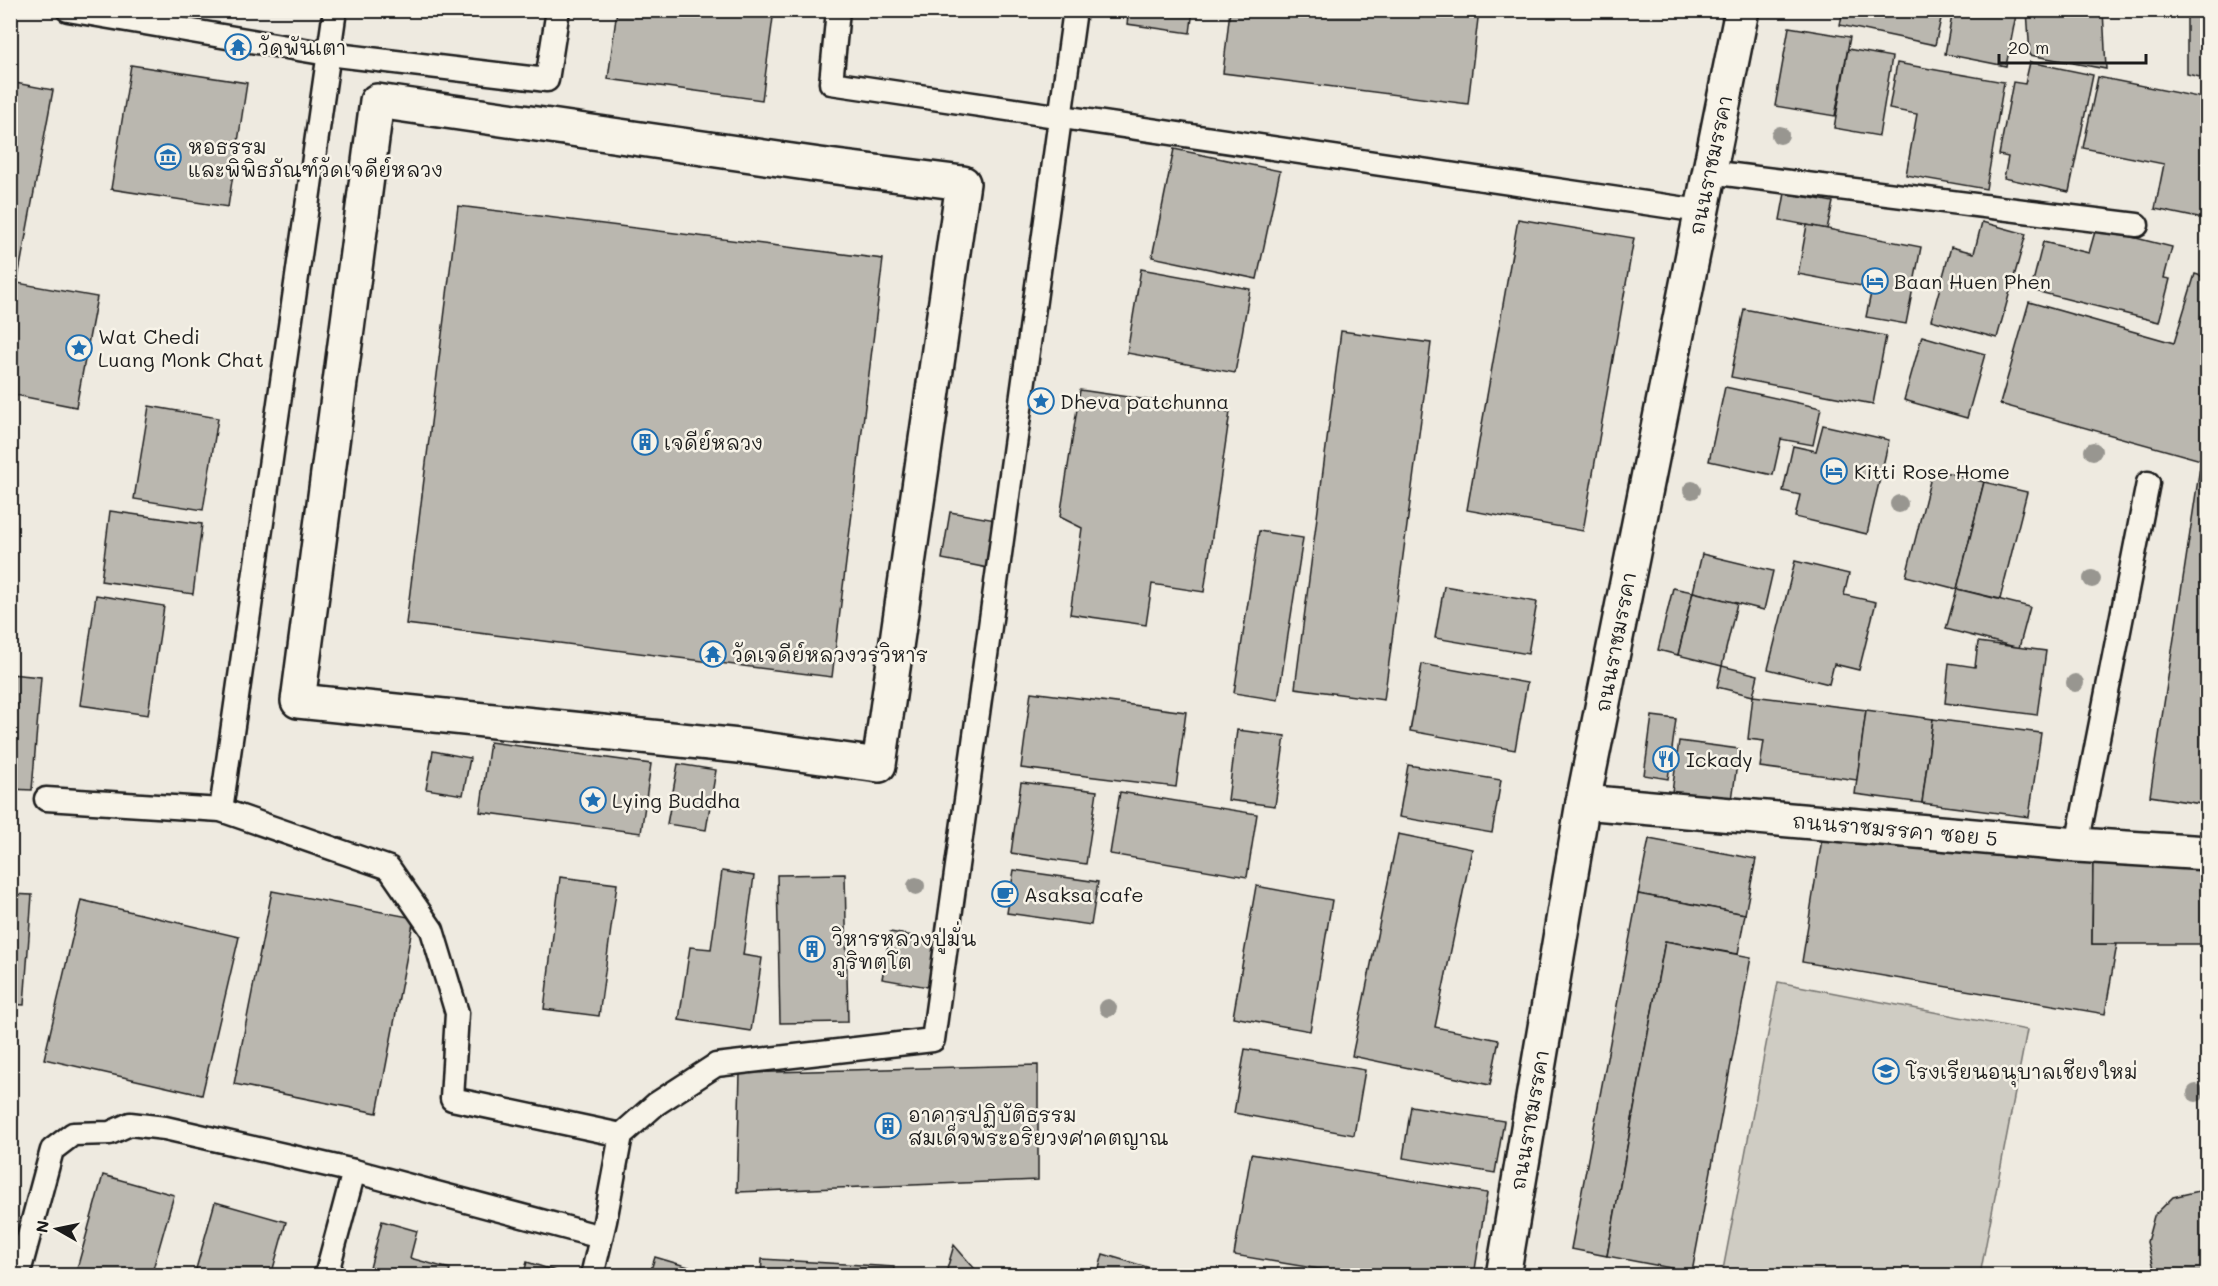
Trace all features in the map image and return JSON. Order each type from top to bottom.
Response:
[{"type":"street","name":"ถนนราชมรรคา","points":[[1503,1275],[1583,802],[1742,10]]},
{"type":"street","points":[[377,101],[809,164],[963,183],[879,765],[748,747],[298,701],[377,101]]},
{"type":"street","name":"ถนนราชมรรคา ซอย 5","points":[[1583,802],[2077,845],[2208,854]]},
{"type":"lane","points":[[68,10],[328,54],[547,80],[558,10]]},
{"type":"lane","points":[[221,810],[334,10]]},
{"type":"lane","points":[[838,10],[831,83],[1700,212]]},
{"type":"lane","points":[[592,1275],[621,1135],[656,1104],[716,1065],[933,1040],[1075,10]]},
{"type":"lane","points":[[1709,172],[2137,225]]},
{"type":"lane","points":[[2077,845],[2148,483]]},
{"type":"lane","points":[[46,800],[221,810],[389,868],[432,930],[457,1013],[452,1099],[621,1135]]},
{"type":"lane","points":[[18,1275],[52,1150],[73,1134],[110,1133],[130,1124],[165,1128],[354,1171],[601,1237]]},
{"type":"lane","points":[[326,1275],[354,1171]]},
{"type":"shaded area","points":[[1778,982],[2027,1030],[1980,1275],[1722,1275]]},
{"type":"building","points":[[385,10],[449,10],[448,19]]},
{"type":"building","points":[[617,10],[774,10],[762,100],[608,79]]},
{"type":"building","points":[[1129,10],[1193,10],[1190,33],[1127,24]]},
{"type":"building","points":[[1230,10],[1479,10],[1468,104],[1223,73]]},
{"type":"building","points":[[1843,10],[1943,10],[1935,45],[1840,25]]},
{"type":"building","points":[[1953,10],[2017,10],[2006,66],[1945,54]]},
{"type":"building","points":[[2027,10],[2103,10],[2106,69],[2030,55]]},
{"type":"building","points":[[2187,10],[2208,10],[2208,79],[2187,74]]},
{"type":"building","points":[[1789,27],[1850,37],[1835,116],[1775,106]]},
{"type":"building","points":[[1848,49],[1892,57],[1879,136],[1834,128]]},
{"type":"building","points":[[2030,62],[2093,75],[2069,192],[2004,178],[2008,157],[1999,155],[2013,82],[2025,84]]},
{"type":"building","points":[[1897,63],[2004,82],[1986,189],[1906,175],[1917,114],[1889,109]]},
{"type":"building","points":[[131,65],[247,83],[228,207],[111,189]]},
{"type":"building","points":[[2098,77],[2208,99],[2208,220],[2155,209],[2164,164],[2083,148]]},
{"type":"building","points":[[10,82],[53,90],[17,283],[97,297],[76,407],[10,394]]},
{"type":"building","points":[[1174,149],[1280,171],[1257,279],[1152,257]]},
{"type":"building","points":[[1785,193],[1833,202],[1827,229],[1780,220]]},
{"type":"building","name":"เจดีย์หลวง","points":[[458,206],[883,259],[832,677],[406,624]]},
{"type":"building","points":[[1518,219],[1634,238],[1583,531],[1467,510]]},
{"type":"building","points":[[1982,222],[2026,234],[1997,338],[1931,320],[1951,247],[1974,253]]},
{"type":"building","name":"Baan Huen Phen","points":[[1807,225],[1921,247],[1906,324],[1866,317],[1872,288],[1798,274]]},
{"type":"building","points":[[2096,228],[2172,247],[2164,278],[2170,279],[2159,322],[2031,290],[2043,242],[2089,253]]},
{"type":"building","points":[[1141,269],[1250,289],[1235,373],[1127,353]]},
{"type":"building","points":[[2195,274],[2208,278],[2208,805],[2150,796],[2201,460],[2000,404],[2029,302],[2174,343]]},
{"type":"building","points":[[1744,309],[1886,336],[1873,404],[1731,377]]},
{"type":"building","points":[[1341,331],[1431,343],[1384,700],[1295,688]]},
{"type":"building","points":[[1922,336],[1985,354],[1967,418],[1904,400]]},
{"type":"building","points":[[1725,387],[1821,408],[1813,445],[1781,439],[1773,475],[1709,461]]},
{"type":"building","points":[[1080,390],[1230,412],[1204,592],[1152,584],[1146,625],[1070,614],[1082,528],[1060,517]]},
{"type":"building","points":[[149,406],[218,418],[203,510],[134,499]]},
{"type":"building","name":"Kitti Rose Home","points":[[1823,425],[1889,440],[1867,534],[1795,517],[1800,495],[1783,491],[1793,446],[1816,451]]},
{"type":"building","points":[[1933,469],[1984,482],[1957,589],[1906,576]]},
{"type":"building","points":[[1984,482],[2027,492],[2000,599],[1957,589]]},
{"type":"building","points":[[110,511],[202,524],[193,594],[101,581]]},
{"type":"building","points":[[950,512],[996,520],[988,568],[942,559]]},
{"type":"building","points":[[1259,531],[1303,538],[1278,700],[1234,693]]},
{"type":"building","points":[[1702,554],[1773,571],[1764,610],[1693,592]]},
{"type":"building","points":[[1795,561],[1849,574],[1844,595],[1876,602],[1859,670],[1834,664],[1829,684],[1768,669]]},
{"type":"building","points":[[1444,586],[1537,602],[1528,654],[1435,638]]},
{"type":"building","points":[[1673,588],[1693,592],[1678,655],[1658,650]]},
{"type":"building","points":[[1957,589],[2030,607],[2019,648],[1946,629]]},
{"type":"building","points":[[1693,592],[1737,603],[1722,666],[1678,655]]},
{"type":"building","points":[[96,595],[164,606],[148,715],[80,705]]},
{"type":"building","points":[[1978,642],[2046,651],[2037,715],[1945,703],[1949,663],[1975,667]]},
{"type":"building","points":[[1422,664],[1527,683],[1515,750],[1410,731]]},
{"type":"building","points":[[1722,666],[1758,675],[1753,696],[1717,687]]},
{"type":"building","points":[[10,674],[41,677],[32,790],[10,789]]},
{"type":"building","points":[[1031,692],[1186,712],[1176,787],[1021,768]]},
{"type":"building","points":[[1753,696],[1866,710],[1857,780],[1760,767],[1764,741],[1748,739]]},
{"type":"building","points":[[1866,710],[1933,719],[1922,803],[1855,794]]},
{"type":"building","points":[[1652,716],[1676,719],[1668,779],[1644,775]]},
{"type":"building","points":[[1933,719],[2041,733],[2029,817],[1922,803]]},
{"type":"building","points":[[1237,730],[1285,736],[1275,806],[1228,800]]},
{"type":"building","points":[[1679,741],[1739,749],[1732,800],[1672,792]]},
{"type":"building","points":[[490,742],[651,764],[641,833],[480,812]]},
{"type":"building","points":[[433,751],[470,758],[463,795],[426,789]]},
{"type":"building","points":[[678,764],[716,770],[706,830],[667,824]]},
{"type":"building","points":[[1408,765],[1501,780],[1492,833],[1399,817]]},
{"type":"building","points":[[1021,782],[1097,791],[1086,864],[1011,853]]},
{"type":"building","points":[[1120,792],[1257,814],[1247,877],[1110,854]]},
{"type":"building","points":[[1398,834],[1472,849],[1435,1027],[1499,1040],[1490,1085],[1352,1056]]},
{"type":"building","points":[[1649,839],[1756,859],[1745,914],[1638,894]]},
{"type":"building","points":[[1822,839],[2093,861],[2092,944],[2117,944],[2105,1014],[1802,962]]},
{"type":"building","points":[[2093,861],[2208,868],[2208,944],[2092,944]]},
{"type":"building","points":[[1014,870],[1098,882],[1091,925],[1007,913]]},
{"type":"building","points":[[722,871],[754,876],[743,955],[762,958],[751,1031],[679,1020],[690,947],[711,949]]},
{"type":"building","name":"วิหารหลวงปู่มั่น ภูริทตฺโต","points":[[845,874],[848,1022],[780,1023],[777,875]]},
{"type":"building","points":[[560,877],[617,884],[599,1016],[544,1009]]},
{"type":"building","points":[[1256,886],[1332,900],[1310,1031],[1233,1017]]},
{"type":"building","points":[[272,891],[414,918],[377,1113],[234,1084]]},
{"type":"building","points":[[10,894],[32,895],[24,1005],[10,1004]]},
{"type":"building","points":[[1638,894],[1745,914],[1738,954],[1665,941],[1607,1256],[1571,1249]]},
{"type":"building","points":[[81,900],[239,937],[202,1095],[44,1059]]},
{"type":"building","points":[[890,932],[937,940],[928,987],[882,979]]},
{"type":"building","points":[[1665,941],[1751,957],[1692,1272],[1607,1256]]},
{"type":"building","points":[[1245,1049],[1365,1070],[1354,1135],[1234,1113]]},
{"type":"building","name":"อาคารปฏิบัติธรรม สมเด็จพระอริยวงศาคตญาณ","points":[[1038,1065],[1038,1180],[737,1192],[740,1073]]},
{"type":"building","points":[[1411,1106],[1504,1121],[1495,1173],[1403,1158]]},
{"type":"building","points":[[1251,1154],[1487,1193],[1474,1276],[1361,1276],[1234,1255]]},
{"type":"building","points":[[103,1175],[174,1195],[151,1276],[75,1276]]},
{"type":"building","points":[[2199,1191],[2208,1194],[2208,1276],[2161,1276],[2154,1268],[2147,1242],[2154,1216],[2173,1197]]},
{"type":"building","points":[[215,1202],[286,1222],[271,1276],[194,1276]]},
{"type":"building","points":[[382,1221],[417,1231],[410,1258],[450,1269],[448,1276],[368,1276]]},
{"type":"building","points":[[954,1245],[981,1276],[945,1276]]},
{"type":"building","points":[[1103,1254],[1177,1276],[1097,1276]]},
{"type":"building","points":[[655,1257],[719,1276],[649,1276]]},
{"type":"building","points":[[762,1259],[894,1267],[893,1276],[761,1276]]},
{"type":"building","points":[[527,1262],[571,1276],[523,1276]]},
{"type":"place","name":"วัดพันเตา","points":[[238,47]]},
{"type":"place","name":"หอธรรม และพิพิธภัณฑ์วัดเจดีย์หลวง","points":[[168,157]]},
{"type":"place","name":"Baan Huen Phen","points":[[1875,281]]},
{"type":"place","name":"Wat Chedi Luang Monk Chat","points":[[79,348]]},
{"type":"place","name":"Dheva patchunna","points":[[1041,401]]},
{"type":"place","name":"เจดีย์หลวง","points":[[645,442]]},
{"type":"place","name":"Kitti Rose Home","points":[[1834,471]]},
{"type":"place","name":"วัดเจดีย์หลวงวรวิหาร","points":[[713,654]]},
{"type":"place","name":"Ickady","points":[[1666,759]]},
{"type":"place","name":"Lying Buddha","points":[[593,800]]},
{"type":"place","name":"Asaksa cafe","points":[[1005,894]]},
{"type":"place","name":"วิหารหลวงปู่มั่น ภูริทตฺโต","points":[[812,949]]},
{"type":"place","name":"โรงเรียนอนุบาลเชียงใหม่","points":[[1886,1071]]},
{"type":"place","name":"อาคารปฏิบัติธรรม สมเด็จพระอริยวงศาคตญาณ","points":[[888,1126]]}]
